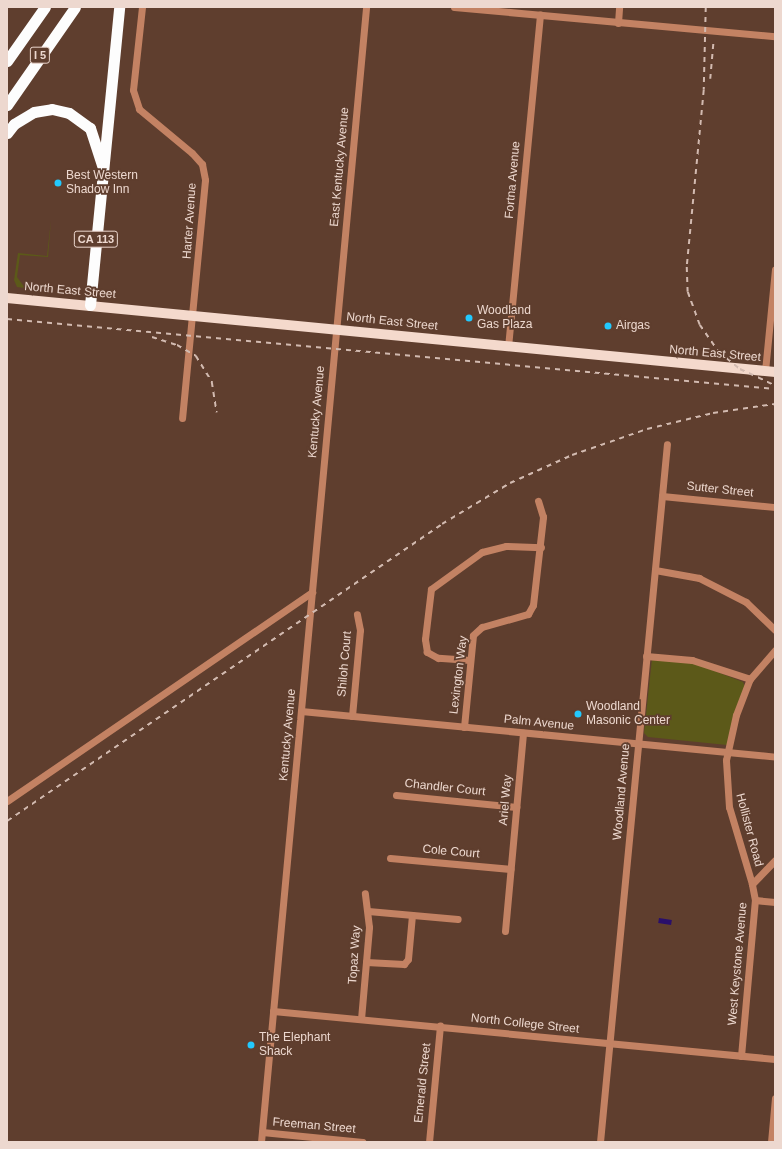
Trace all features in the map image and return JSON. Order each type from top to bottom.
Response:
[{"type":"highway","name":"I 5","points":[[7,61],[45,7]]},
{"type":"highway","name":"I 5","points":[[7,105],[75,7]]},
{"type":"highway","name":"CA 113","points":[[90,305],[103,172],[107,159],[119,7]]},
{"type":"highway","points":[[7,133],[14,124],[34,112],[52,109],[69,113],[83,121],[95,137],[103,172]]},
{"type":"main road","name":"North East Street","points":[[7,298],[770,372]]},
{"type":"street","name":"Harter Avenue","points":[[142,7],[133,90],[139,109],[192,153],[202,164],[205,180],[182,418]]},
{"type":"street","name":"East Kentucky Avenue","points":[[336,330],[366,7]]},
{"type":"street","points":[[454,7],[775,36]]},
{"type":"street","points":[[618,23],[619,7]]},
{"type":"street","name":"Fortna Avenue","points":[[508,347],[540,15]]},
{"type":"street","points":[[770,372],[775,269]]},
{"type":"street","name":"Kentucky Avenue","points":[[261,1142],[336,330]]},
{"type":"street","name":"Woodland Avenue","points":[[600,1142],[667,444]]},
{"type":"street","name":"Sutter Street","points":[[662,496],[775,507]]},
{"type":"street","points":[[470,660],[438,658],[427,652],[431,589],[482,552],[506,546],[540,547],[543,517],[538,501]]},
{"type":"street","name":"Lexington Way","points":[[464,727],[470,660],[477,630],[531,611],[540,547]]},
{"type":"street","points":[[655,570],[699,578],[746,602],[775,630]]},
{"type":"street","points":[[7,801],[312,592]]},
{"type":"street","name":"Shiloh Court","points":[[352,716],[360,630],[357,614]]},
{"type":"street","name":"Hollister Road","points":[[752,884],[729,807],[728,752],[750,679],[775,650]]},
{"type":"street","points":[[646,656],[701,662],[730,676],[750,679]]},
{"type":"street","name":"Palm Avenue","points":[[301,711],[775,757]]},
{"type":"street","name":"Ariel Way","points":[[505,931],[523,733]]},
{"type":"street","name":"Chandler Court","points":[[396,795],[516,806]]},
{"type":"street","name":"Cole Court","points":[[390,858],[511,869]]},
{"type":"street","points":[[752,884],[775,860]]},
{"type":"street","name":"West Keystone Avenue","points":[[741,1056],[755,900],[752,884]]},
{"type":"street","name":"Topaz Way","points":[[361,1020],[366,962],[368,911],[365,893]]},
{"type":"street","points":[[755,900],[775,902]]},
{"type":"street","points":[[368,911],[458,919]]},
{"type":"street","points":[[366,962],[404,964],[408,959],[412,915]]},
{"type":"street","name":"North College Street","points":[[273,1011],[775,1059]]},
{"type":"street","name":"Emerald Street","points":[[429,1142],[440,1026]]},
{"type":"street","points":[[771,1142],[775,1098]]},
{"type":"street","name":"Freeman Street","points":[[262,1132],[363,1142]]},
{"type":"shaded area","points":[[51,220],[48,257],[20,255],[17,277],[25,288],[17,287],[14,280],[18,253],[47,256]]},
{"type":"shaded area","points":[[652,659],[694,663],[743,682],[745,687],[727,745],[648,737],[644,733]]},
{"type":"shaded area","points":[[659,918],[672,920],[671,925],[658,923]]},
{"type":"railway","points":[[706,7],[704,90],[687,267],[688,292],[700,325],[719,352],[740,369],[775,385]]},
{"type":"railway","points":[[710,79],[713,44]]},
{"type":"railway","points":[[7,319],[775,389]]},
{"type":"railway","points":[[152,337],[177,345],[196,356],[212,382],[217,413]]},
{"type":"railway","points":[[7,821],[442,524],[510,483],[572,455],[647,429],[713,413],[775,404]]},
{"type":"place","name":"Best Western Shadow Inn","points":[[58,183]]},
{"type":"place","name":"Woodland Gas Plaza","points":[[469,318]]},
{"type":"place","name":"Airgas","points":[[608,326]]},
{"type":"place","name":"Woodland Masonic Center","points":[[578,714]]},
{"type":"place","name":"The Elephant Shack","points":[[251,1045]]}]
